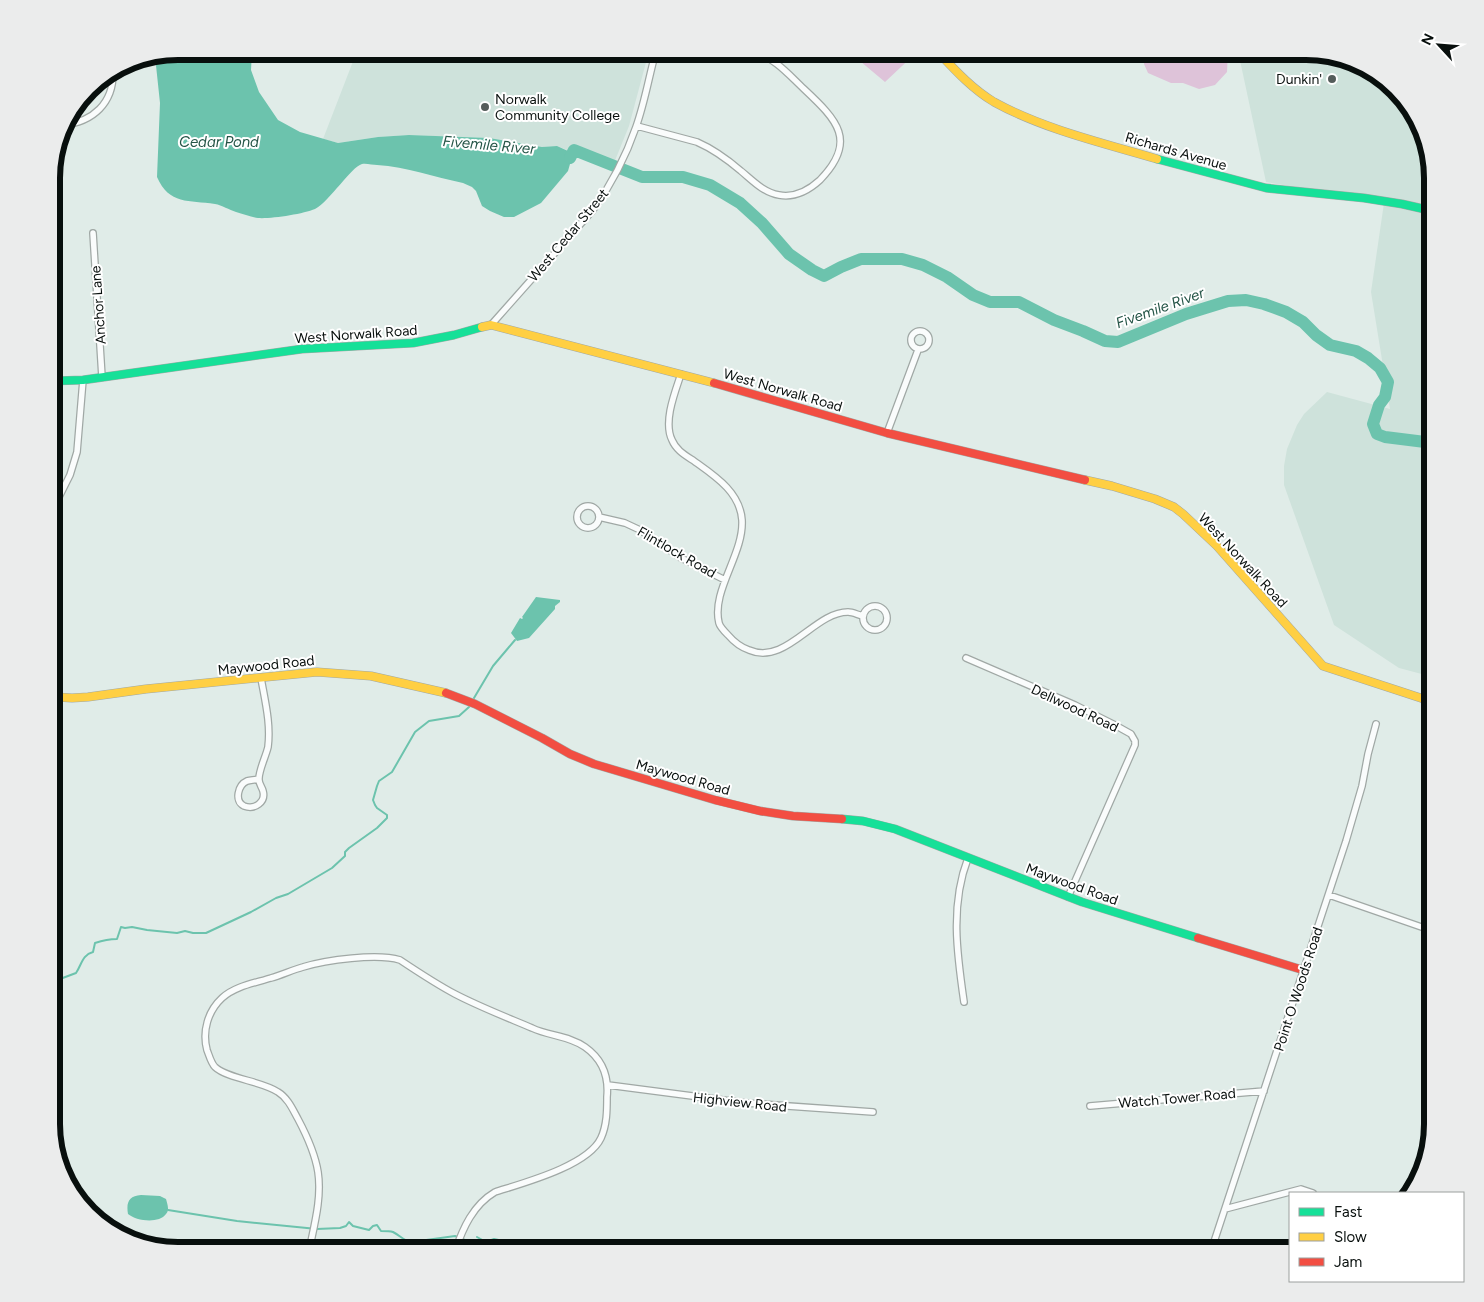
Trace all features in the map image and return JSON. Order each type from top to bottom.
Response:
[{"type":"street","name":"West Cedar Street","points":[[491,325],[593,210],[605,193],[637,126],[654,60]]},
{"type":"street","points":[[637,126],[704,145],[772,194],[789,196],[807,191],[822,177],[840,150],[838,127],[824,107],[771,60]]},
{"type":"street","name":"Richards Avenue","points":[[945,60],[970,84],[993,101],[1029,119],[1054,128],[1154,158],[1266,188],[1364,198],[1424,209]]},
{"type":"street","points":[[73,124],[86,120],[101,108],[110,93],[113,80]]},
{"type":"street","name":"Anchor Lane","points":[[93,233],[102,377]]},
{"type":"street","name":"West Norwalk Road","points":[[60,381],[83,380],[302,349],[413,343],[491,325],[681,374],[887,433],[1031,464],[1155,498],[1174,507],[1217,546],[1322,666],[1424,699]]},
{"type":"street","points":[[887,433],[918,350]]},
{"type":"street","points":[[681,374],[673,395],[669,421],[671,440],[680,452],[727,486],[738,503],[742,521],[740,541],[725,580],[718,605],[719,625],[735,643],[751,651],[767,652],[788,646],[831,616],[848,612],[863,616]]},
{"type":"street","points":[[60,495],[70,475],[77,452],[83,380]]},
{"type":"street","name":"Flintlock Road","points":[[599,518],[625,523],[640,530],[681,558],[725,580]]},
{"type":"street","points":[[870,607],[878,607],[885,613],[886,621],[881,628],[870,630],[862,620],[863,616],[870,607]]},
{"type":"street","name":"Dellwood Road","points":[[966,658],[1114,724],[1131,734],[1134,741],[1135,745],[1068,897]]},
{"type":"street","name":"Maywood Road","points":[[60,697],[88,698],[146,689],[317,672],[372,676],[445,694],[475,704],[570,754],[602,766],[715,800],[760,810],[793,816],[882,825],[908,833],[1068,897],[1303,970]]},
{"type":"street","points":[[258,780],[246,781],[241,785],[238,796],[244,806],[256,806],[263,800],[263,789],[258,780],[268,748],[268,724],[261,678]]},
{"type":"street","name":"Point O Woods Road","points":[[1214,1242],[1329,895],[1362,786],[1376,724]]},
{"type":"street","points":[[964,1002],[956,948],[956,916],[963,872],[968,858]]},
{"type":"street","points":[[1329,895],[1424,929]]},
{"type":"street","points":[[311,1242],[314,1229],[318,1173],[306,1133],[285,1098],[278,1092],[264,1085],[223,1072],[214,1066],[205,1040],[208,1020],[216,1005],[230,992],[302,967],[339,959],[394,958],[479,1006],[535,1030],[572,1040],[584,1046],[600,1062],[608,1085],[604,1129],[596,1145],[586,1155],[571,1165],[495,1192],[485,1198],[472,1214],[458,1242]]},
{"type":"street","name":"Highview Road","points":[[608,1085],[746,1103],[874,1112]]},
{"type":"street","name":"Watch Tower Road","points":[[1090,1106],[1264,1091]]},
{"type":"street","points":[[1290,1192],[1301,1189],[1310,1192]]},
{"type":"street","points":[[1225,1209],[1289,1192]]},
{"type":"shaded area","name":"Norwalk Community College","points":[[354,60],[647,60],[629,126],[612,168],[557,146],[542,147],[489,138],[408,135],[338,143],[323,139]]},
{"type":"shaded area","points":[[859,60],[908,60],[885,82]]},
{"type":"shaded area","points":[[1144,60],[1228,60],[1227,72],[1215,85],[1199,89],[1183,83],[1171,83],[1148,73]]},
{"type":"shaded area","points":[[1240,60],[1314,60],[1329,62],[1351,69],[1378,84],[1400,106],[1415,133],[1420,148],[1424,170],[1424,675],[1399,668],[1334,625],[1284,485],[1284,466],[1287,449],[1297,425],[1304,414],[1327,392],[1390,409],[1371,292],[1384,203],[1266,182]]},
{"type":"water","name":"Cedar Pond","points":[[178,60],[252,60],[251,70],[259,92],[278,120],[300,132],[338,143],[409,135],[489,138],[542,147],[557,146],[568,151],[570,164],[568,171],[541,203],[514,217],[504,217],[482,206],[476,191],[463,183],[399,168],[362,164],[357,166],[327,199],[315,209],[271,218],[258,218],[218,205],[181,200],[167,192],[157,177],[160,103],[156,62]]},
{"type":"water","points":[[536,597],[560,600],[560,602],[529,638],[517,641],[511,633]]},
{"type":"water","points":[[141,1195],[160,1196],[166,1199],[168,1211],[163,1217],[153,1220],[142,1220],[128,1214],[129,1200]]},
{"type":"waterway","name":"Fivemile River","points":[[570,158],[574,150],[642,177],[683,177],[710,185],[740,203],[762,223],[789,254],[824,276],[861,259],[902,259],[923,265],[947,277],[973,295],[990,302],[1019,302],[1054,320],[1105,341],[1118,342],[1186,314],[1228,301],[1246,300],[1264,304],[1286,312],[1303,322],[1330,345],[1356,351],[1380,368],[1388,382],[1385,397],[1379,405],[1373,424],[1377,434],[1385,437],[1424,442]]},
{"type":"waterway","points":[[474,698],[493,666],[515,640]]},
{"type":"waterway","points":[[60,979],[76,973],[84,958],[93,952],[95,943],[117,939],[121,927],[177,933],[185,931],[206,933],[276,898],[288,894],[332,868],[345,856],[345,852],[349,848],[377,828],[387,818],[387,815],[377,808],[373,800],[377,786],[379,781],[392,772],[415,732],[429,721],[459,716],[469,707]]},
{"type":"waterway","points":[[168,1210],[237,1221],[317,1229],[340,1228],[346,1226],[349,1222],[353,1226],[369,1230],[377,1225],[381,1231],[393,1232],[412,1242],[455,1236],[465,1240]]},
{"type":"waterway","points":[[477,1237],[486,1242]]},
{"type":"waterway","points":[[486,1242],[494,1239],[508,1242]]},
{"type":"traffic: fast","points":[[1157,159],[1266,188],[1364,198],[1424,209]]},
{"type":"traffic: fast","points":[[60,381],[83,380],[302,349],[413,343],[482,327]]},
{"type":"traffic: fast","points":[[842,819],[863,821],[895,829],[1082,902],[1198,938]]},
{"type":"traffic: slow","points":[[946,60],[978,91],[1013,112],[1074,135],[1157,159]]},
{"type":"traffic: slow","points":[[482,327],[491,325],[714,383]]},
{"type":"traffic: slow","points":[[1085,480],[1155,499],[1174,507],[1183,514],[1217,546],[1323,666],[1424,699]]},
{"type":"traffic: slow","points":[[60,697],[88,697],[146,689],[317,672],[371,676],[446,693]]},
{"type":"traffic: jam","points":[[714,383],[887,433],[1085,480]]},
{"type":"traffic: jam","points":[[446,693],[475,704],[570,754],[594,764],[715,800],[760,811],[793,816],[842,819]]},
{"type":"traffic: jam","points":[[1198,938],[1303,970]]},
{"type":"place","name":"Dunkin'","points":[[1332,79]]},
{"type":"place","name":"Norwalk Community College","points":[[485,107]]}]
